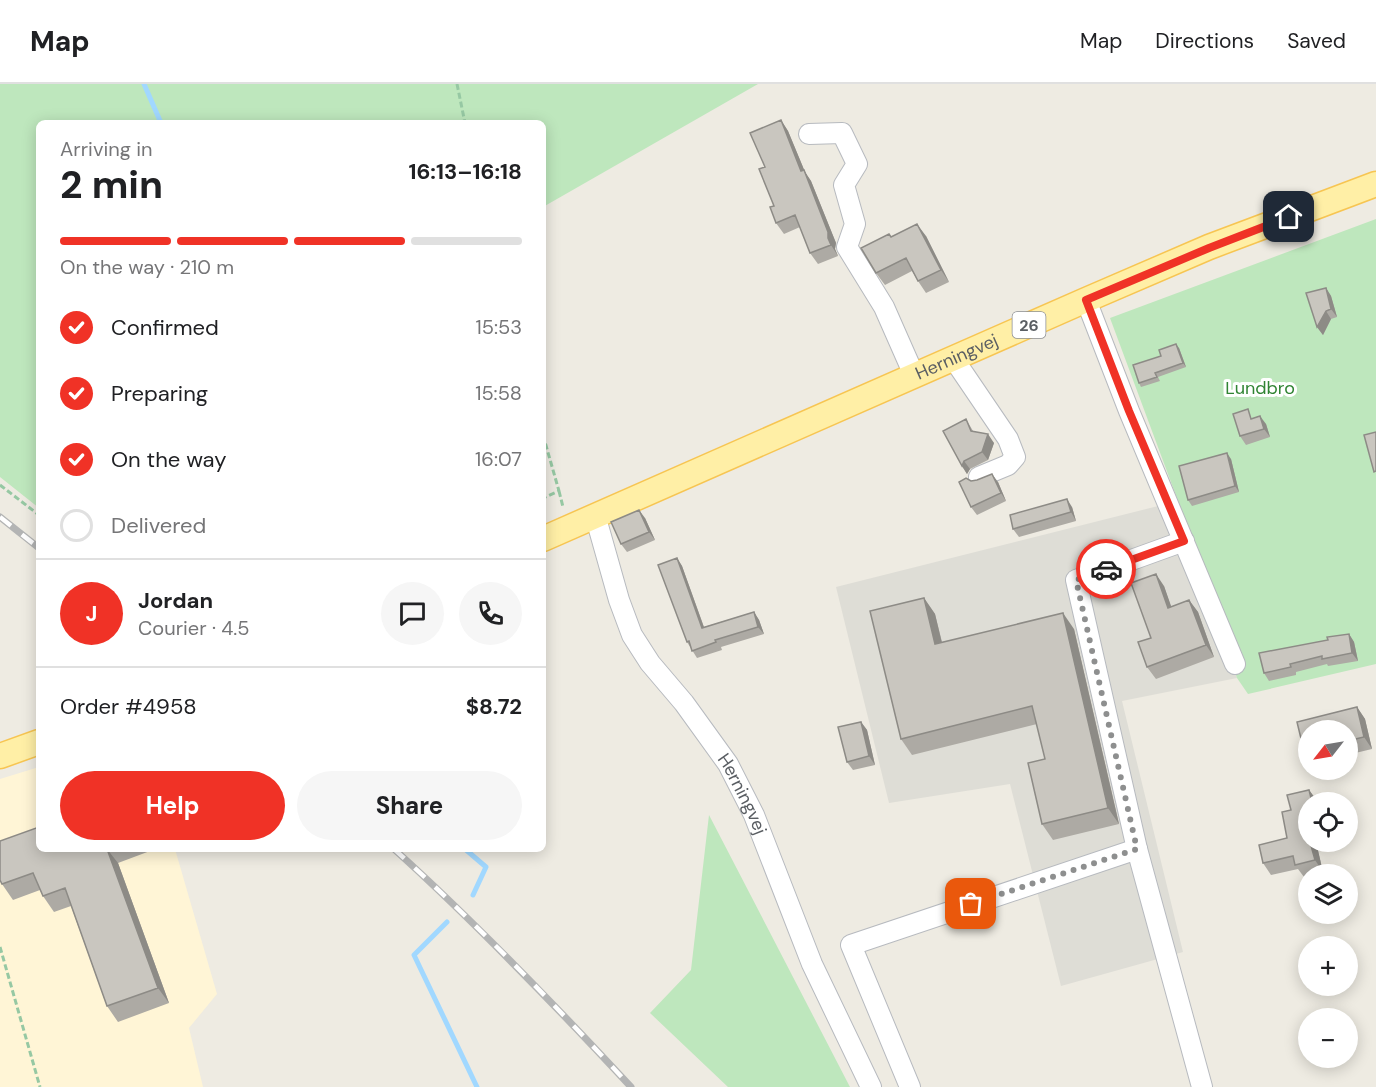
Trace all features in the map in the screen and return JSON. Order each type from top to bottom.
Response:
[{"type":"main road","name":"Herningvej","points":[[546,537],[1086,300],[1209,248],[1376,184]]},
{"type":"main road","points":[[0,756],[36,743]]},
{"type":"street","points":[[809,134],[842,133],[857,164],[844,184],[855,224],[847,247],[884,307],[914,375]]},
{"type":"street","points":[[1086,300],[1129,411],[1235,664]]},
{"type":"street","points":[[953,358],[1008,440],[1015,457],[1008,465],[979,477]]},
{"type":"street","name":"Herningvej","points":[[595,515],[619,600],[632,635],[650,663],[684,703],[728,764],[754,815],[812,964],[871,1087]]},
{"type":"street","points":[[1184,541],[1076,580],[1137,849],[1202,1087]]},
{"type":"street","points":[[910,1087],[851,945],[1137,849]]},
{"type":"path","points":[[457,84],[464,120]]},
{"type":"path","points":[[546,446],[559,491],[546,497]]},
{"type":"path","points":[[0,485],[36,512]]},
{"type":"path","points":[[0,947],[40,1087]]},
{"type":"shaded area","points":[[1178,501],[1237,678],[1122,701],[1183,952],[1061,986],[1010,784],[889,803],[836,587]]},
{"type":"shaded area","points":[[36,768],[36,852],[176,852],[217,994],[189,1028],[203,1087],[0,1087],[0,779]]},
{"type":"green space","points":[[0,84],[758,84],[546,205],[546,120],[36,120],[36,506],[0,477]]},
{"type":"green space","name":"Lundbro","points":[[1376,219],[1376,664],[1248,694],[1237,678],[1178,501],[1110,318]]},
{"type":"green space","points":[[709,815],[850,1087],[728,1087],[650,1013],[691,970]]},
{"type":"building","points":[[781,120],[801,171],[804,170],[831,245],[810,253],[795,215],[776,223],[770,207],[774,206],[759,169],[765,167],[750,133]]},
{"type":"building","points":[[917,224],[941,270],[918,281],[906,258],[876,273],[861,248],[889,234],[891,237]]},
{"type":"building","points":[[1326,288],[1331,309],[1326,311],[1317,327],[1306,293]]},
{"type":"building","points":[[1176,344],[1183,363],[1155,373],[1157,377],[1139,383],[1133,365],[1161,356],[1159,350]]},
{"type":"building","points":[[1248,409],[1251,419],[1260,416],[1264,429],[1240,436],[1233,414]]},
{"type":"building","points":[[966,419],[971,431],[988,434],[982,452],[964,461],[962,466],[943,431]]},
{"type":"building","points":[[1376,432],[1376,471],[1374,472],[1364,435]]},
{"type":"building","points":[[1227,453],[1235,486],[1188,500],[1179,466]]},
{"type":"building","points":[[992,474],[1001,493],[971,507],[959,482],[966,478],[971,481],[977,480]]},
{"type":"building","points":[[1067,499],[1071,512],[1013,529],[1010,515]]},
{"type":"building","points":[[639,510],[649,532],[621,544],[611,522]]},
{"type":"building","points":[[677,558],[702,628],[754,612],[758,627],[715,640],[716,642],[692,651],[658,565]]},
{"type":"building","points":[[1156,574],[1168,608],[1189,600],[1206,645],[1147,667],[1138,642],[1151,638],[1131,583]]},
{"type":"building","points":[[924,598],[935,644],[1063,613],[1108,808],[1042,824],[1028,763],[1045,759],[1032,706],[901,739],[870,611]]},
{"type":"building","points":[[1349,634],[1352,653],[1322,659],[1322,656],[1290,664],[1291,667],[1264,673],[1259,653]]},
{"type":"building","points":[[1357,707],[1364,737],[1358,738],[1358,720],[1305,720]]},
{"type":"building","points":[[861,722],[869,756],[847,762],[838,727]]},
{"type":"building","points":[[1298,792],[1298,852],[1313,852],[1315,860],[1295,865],[1293,856],[1263,863],[1259,845],[1287,838],[1282,812],[1291,810],[1287,795]]},
{"type":"building","points":[[36,828],[36,852],[108,852],[158,988],[107,1006],[65,888],[43,896],[33,873],[2,884],[0,880],[0,841]]},
{"type":"waterway","points":[[144,84],[160,120]]},
{"type":"waterway","points":[[468,852],[486,867],[473,895]]},
{"type":"waterway","points":[[447,922],[414,955],[477,1087]]},
{"type":"railway","points":[[0,517],[36,546]]},
{"type":"railway","points":[[397,852],[515,965],[631,1087]]},
{"type":"way so far","points":[[971,904],[1137,849],[1076,580],[1106,569]]},
{"type":"route","points":[[1106,569],[1184,541],[1129,411],[1086,300],[1289,217]]}]
